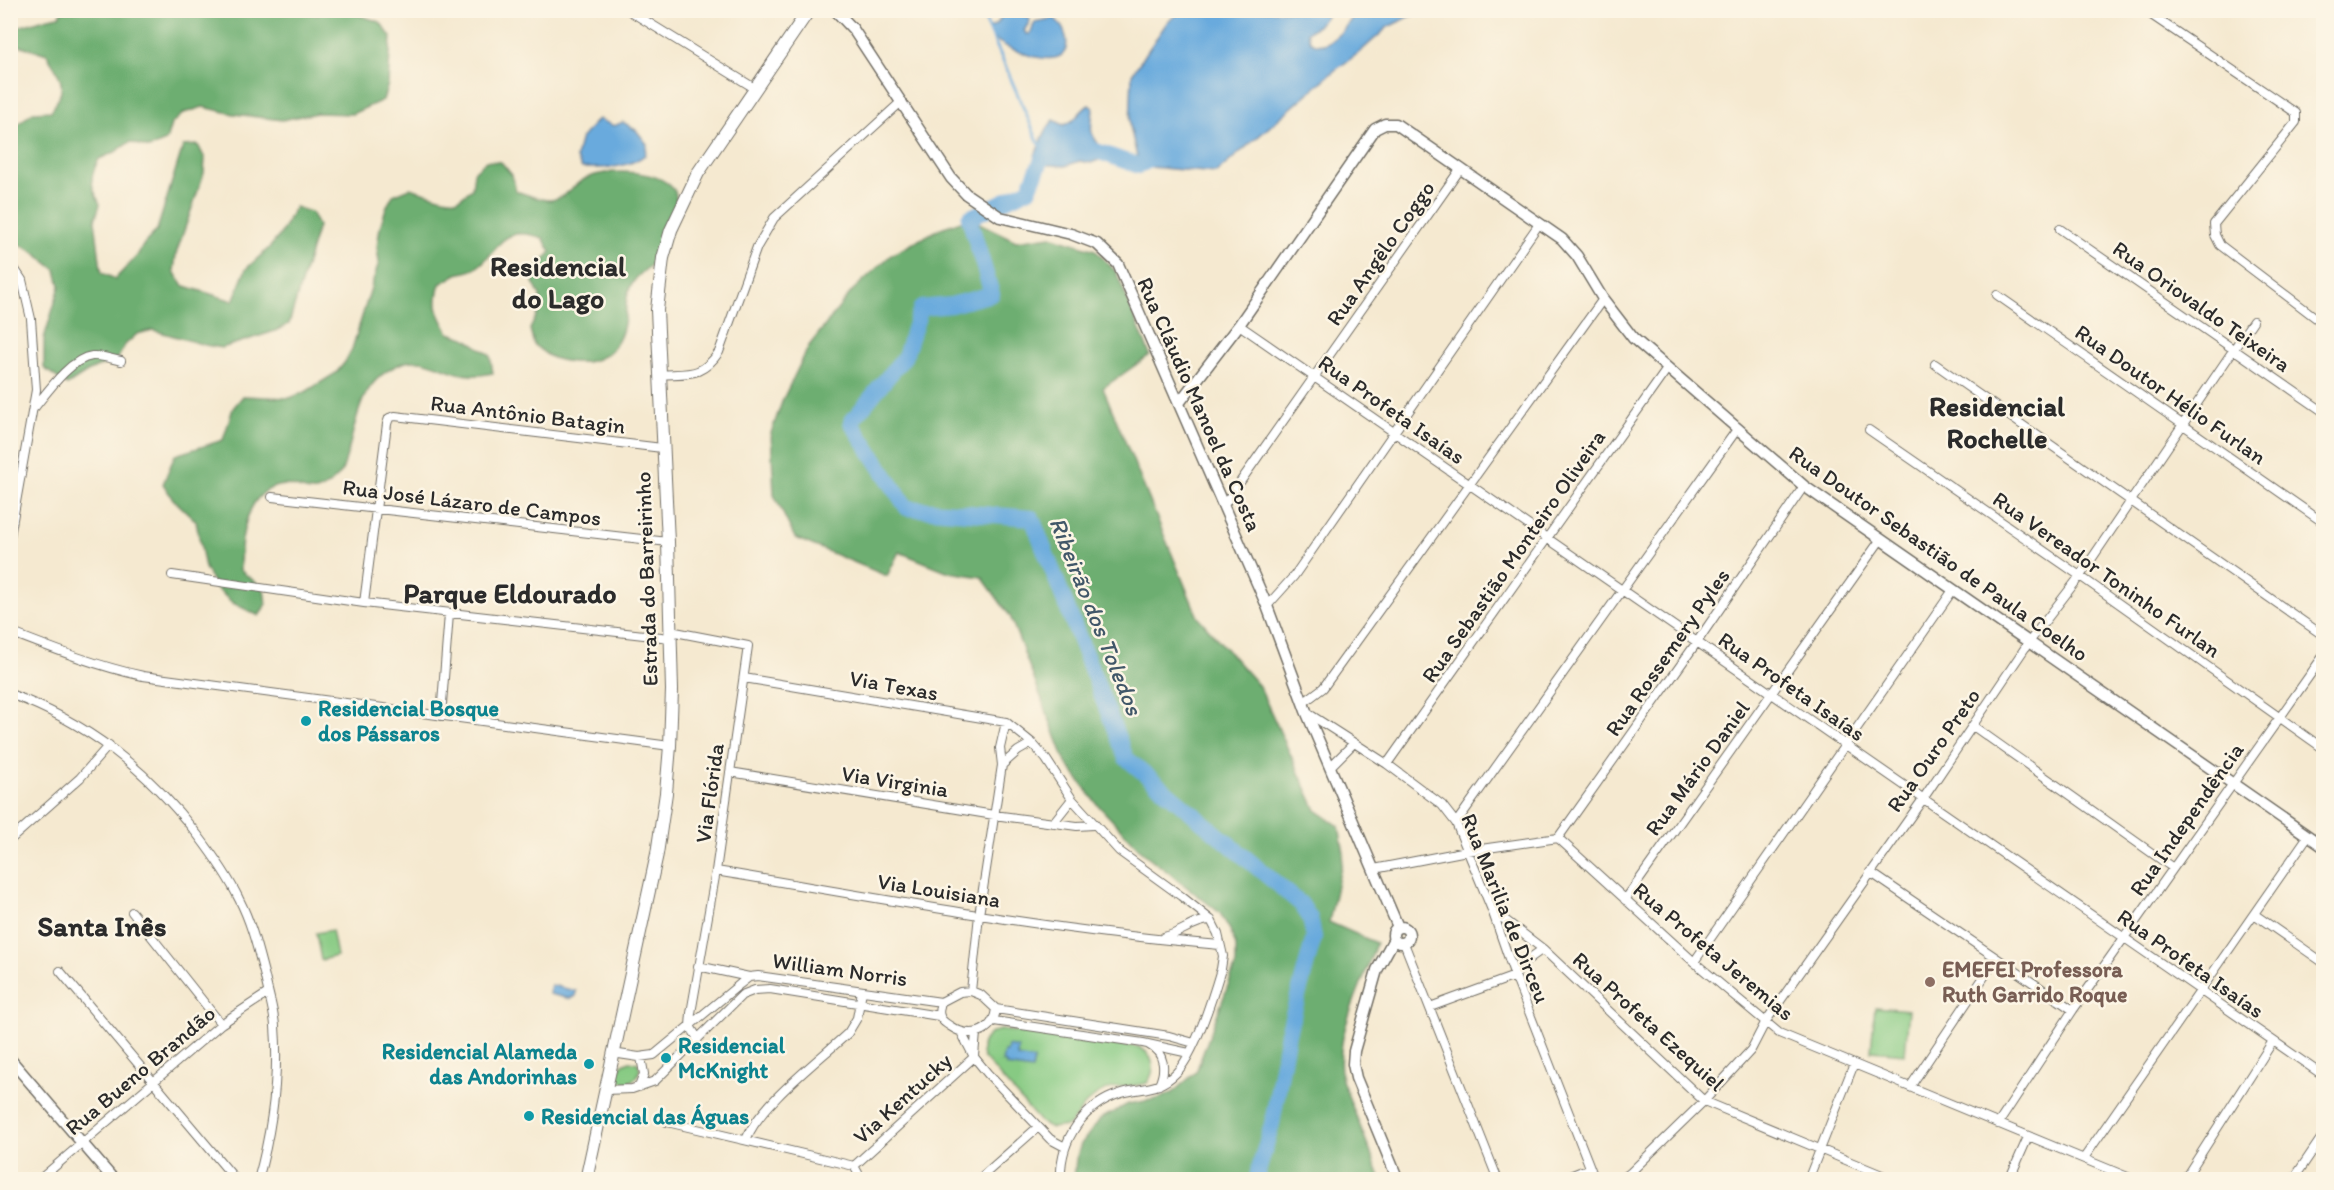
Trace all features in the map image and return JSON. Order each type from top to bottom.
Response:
[{"type":"main road","name":"Estrada do Barreirinho","points":[[586,1179],[657,855],[670,746],[672,690],[668,542],[657,310],[663,258],[671,230],[698,172],[809,10]]},
{"type":"street","points":[[628,10],[756,89]]},
{"type":"street","name":"Rua Cláudio Manoel da Costa","points":[[835,10],[853,28],[951,178],[966,194],[1000,217],[1071,234],[1097,244],[1118,264],[1267,606],[1304,707],[1398,927],[1406,928],[1409,932],[1408,940],[1399,942]]},
{"type":"street","points":[[2145,10],[2296,112],[2296,122],[2214,224],[2215,235],[2220,245],[2324,324]]},
{"type":"street","points":[[661,375],[696,372],[710,365],[719,352],[757,247],[774,218],[902,101]]},
{"type":"street","name":"Rua Doutor Sebastião de Paula Coelho","points":[[1239,325],[1375,129],[1385,123],[1396,124],[1562,239],[1578,256],[1603,299],[1633,338],[1804,486],[2324,847]]},
{"type":"street","name":"Rua Angêlo Coggo","points":[[1224,505],[1316,378],[1461,168]]},
{"type":"street","points":[[1267,606],[1294,576],[1539,224]]},
{"type":"street","name":"Rua Oriovaldo Teixeira","points":[[2060,229],[2324,412]]},
{"type":"street","points":[[10,536],[36,390],[31,320],[22,280],[12,264]]},
{"type":"street","name":"Rua Doutor Hélio Furlan","points":[[1997,295],[2324,523]]},
{"type":"street","points":[[1304,707],[1323,688],[1603,299]]},
{"type":"street","name":"Rua Ouro Preto","points":[[1620,1179],[1630,1173],[1704,1101],[1751,1050],[1766,1021],[1923,799],[2029,642],[2080,576],[2253,321]]},
{"type":"street","points":[[1179,403],[1239,325]]},
{"type":"street","name":"Rua Profeta Isaías","points":[[1239,325],[2324,1076]]},
{"type":"street","points":[[33,409],[54,383],[79,361],[93,356],[121,361]]},
{"type":"street","points":[[1935,364],[2324,636]]},
{"type":"street","name":"Rua Sebastião Monteiro Oliveira","points":[[1387,764],[1667,369]]},
{"type":"street","name":"Rua Antônio Batagin","points":[[375,509],[387,424],[390,418],[395,416],[663,447]]},
{"type":"street","points":[[1456,823],[1738,428]]},
{"type":"street","name":"Rua Vereador Toninho Furlan","points":[[1869,430],[2324,749]]},
{"type":"street","name":"Rua Rossemery Pyles","points":[[1558,838],[1804,486]]},
{"type":"street","name":"Rua José Lázaro de Campos","points":[[272,497],[668,542]]},
{"type":"street","points":[[364,603],[375,509]]},
{"type":"street","name":"Rua Mário Daniel","points":[[1624,900],[1881,539]]},
{"type":"street","points":[[172,575],[449,614],[670,634]]},
{"type":"street","points":[[1694,962],[1953,590]]},
{"type":"street","points":[[441,716],[449,614]]},
{"type":"street","points":[[10,632],[80,659],[143,676],[670,746]]},
{"type":"street","name":"Via Flórida","points":[[670,634],[695,635],[748,645],[716,871],[698,966],[690,1026]]},
{"type":"street","name":"Rua Independência","points":[[1998,1124],[2073,1010],[2324,655]]},
{"type":"street","name":"Via Texas","points":[[744,678],[1006,722],[1032,742],[1072,799],[1119,851],[1182,896],[1211,920]]},
{"type":"street","points":[[10,694],[65,717],[109,745],[158,787],[219,863],[244,909],[257,945],[275,1024],[277,1062],[273,1107],[258,1179]]},
{"type":"street","name":"Rua Marilia de Dirceu","points":[[1304,707],[1442,805],[1456,823],[1596,1179]]},
{"type":"street","points":[[971,991],[979,915],[1002,765],[1000,748],[1006,722]]},
{"type":"street","points":[[1973,726],[2173,868]]},
{"type":"street","points":[[1002,765],[1032,742]]},
{"type":"street","points":[[1330,767],[1354,743]]},
{"type":"street","points":[[11,838],[80,778],[109,745]]},
{"type":"street","name":"Via Virginia","points":[[730,772],[994,815],[1053,823],[1094,825]]},
{"type":"street","points":[[1053,823],[1072,799]]},
{"type":"street","points":[[2084,1158],[2308,836]]},
{"type":"street","points":[[1374,869],[1467,851],[1558,838]]},
{"type":"street","name":"Rua Profeta Jeremias","points":[[1558,838],[1694,962],[1787,1037],[2135,1179]]},
{"type":"street","name":"Via Louisiana","points":[[716,871],[979,915],[1157,939],[1220,945]]},
{"type":"street","points":[[1870,872],[2073,1010]]},
{"type":"street","name":"Rua Profeta Ezequiel","points":[[1492,910],[1543,950],[1704,1101],[1894,1179]]},
{"type":"street","points":[[132,912],[221,1024]]},
{"type":"street","points":[[2254,914],[2324,963]]},
{"type":"street","points":[[1061,1179],[1065,1147],[1076,1125],[1108,1098],[1159,1085],[1175,1074],[1189,1053],[1221,969],[1223,957],[1211,920]]},
{"type":"street","name":"Via Louisiana","points":[[1157,939],[1176,934],[1199,922],[1211,920]]},
{"type":"street","points":[[1499,929],[1510,924]]},
{"type":"street","points":[[1398,1179],[1356,1078],[1353,1064],[1354,1051],[1377,970],[1399,942],[1430,1007],[1498,1179]]},
{"type":"street","points":[[1430,1007],[1515,976],[1523,963],[1543,950]]},
{"type":"street","points":[[1910,1086],[1996,959]]},
{"type":"street","points":[[698,966],[749,977]]},
{"type":"street","points":[[60,971],[153,1084],[236,1179]]},
{"type":"street","name":"William Norris","points":[[642,1057],[654,1055],[749,977],[758,976],[941,1002]]},
{"type":"street","name":"William Norris","points":[[639,1087],[655,1081],[742,995],[755,990],[770,989],[939,1016]]},
{"type":"street","points":[[746,1140],[751,1127],[763,1111],[848,1034],[857,1018],[862,991]]},
{"type":"street","points":[[996,1009],[994,1021],[987,1028],[976,1033],[961,1032],[939,1016],[941,1002],[960,992],[971,991],[981,995],[996,1009],[1157,1034],[1194,1043]]},
{"type":"street","name":"Rua Bueno Brandão","points":[[39,1179],[221,1024],[268,993]]},
{"type":"street","points":[[695,999],[713,1024]]},
{"type":"street","points":[[994,1021],[1143,1043],[1189,1053]]},
{"type":"street","points":[[690,1026],[698,1039]]},
{"type":"street","points":[[961,1032],[974,1057],[1050,1139],[1065,1147]]},
{"type":"street","points":[[974,1057],[976,1033]]},
{"type":"street","points":[[2184,1179],[2272,1041]]},
{"type":"street","points":[[1143,1043],[1160,1053],[1164,1068],[1159,1085]]},
{"type":"street","points":[[604,1090],[639,1087],[644,1074],[642,1057],[612,1053]]},
{"type":"street","name":"Via Kentucky","points":[[854,1166],[974,1057]]},
{"type":"street","points":[[10,1059],[114,1179]]},
{"type":"street","points":[[1808,1179],[1854,1064]]},
{"type":"street","points":[[667,1122],[854,1166],[858,1179]]},
{"type":"street","points":[[978,1179],[1038,1127]]},
{"type":"street","points":[[2293,1179],[2324,1134]]},
{"type":"street","points":[[2009,1179],[2028,1137]]},
{"type":"street","points":[[1560,1179],[1590,1168]]},
{"type":"street","points":[[1630,1173],[1646,1179]]},
{"type":"green space","points":[[294,10],[317,15],[325,11],[343,10],[380,22],[391,37],[388,84],[383,100],[352,114],[317,113],[282,120],[234,114],[203,107],[184,113],[171,124],[166,141],[149,148],[130,142],[99,159],[92,176],[94,191],[100,204],[95,220],[101,269],[102,273],[115,279],[157,230],[183,146],[198,145],[205,159],[204,173],[176,254],[174,271],[182,285],[233,301],[246,269],[280,235],[295,207],[311,212],[318,226],[289,324],[275,331],[222,348],[153,330],[137,334],[125,345],[118,358],[87,372],[67,385],[44,368],[44,338],[60,286],[56,270],[32,251],[11,240],[11,130],[33,112],[51,111],[60,95],[61,82],[47,54],[11,43],[11,28],[59,16],[62,11]]},
{"type":"green space","points":[[486,161],[501,162],[512,175],[516,191],[543,199],[557,199],[589,177],[622,172],[657,178],[674,190],[676,204],[673,222],[660,255],[631,286],[627,296],[620,337],[606,354],[587,362],[553,358],[534,345],[530,329],[539,311],[540,296],[533,282],[538,266],[551,252],[543,238],[529,234],[518,234],[504,240],[476,268],[457,274],[440,284],[437,299],[439,315],[449,333],[465,338],[490,355],[493,373],[461,374],[418,361],[400,364],[386,372],[368,391],[362,402],[344,466],[337,478],[316,491],[284,485],[271,488],[253,505],[247,517],[241,544],[240,570],[264,589],[266,604],[259,616],[233,603],[217,589],[205,568],[196,521],[173,499],[163,484],[175,455],[223,440],[233,408],[243,396],[290,398],[307,391],[336,373],[352,349],[379,262],[377,247],[380,227],[393,195],[410,188],[457,200],[472,189],[474,172]]},
{"type":"green space","points":[[969,218],[1016,241],[1051,236],[1095,250],[1116,272],[1150,355],[1103,388],[1198,617],[1259,686],[1316,810],[1339,826],[1344,853],[1329,922],[1376,943],[1345,1028],[1340,1062],[1342,1080],[1381,1179],[1074,1179],[1076,1159],[1081,1144],[1100,1119],[1128,1104],[1157,1099],[1172,1093],[1196,1072],[1236,964],[1236,946],[1230,930],[1220,913],[1142,852],[1097,804],[1066,763],[1010,616],[982,577],[949,572],[899,552],[887,576],[795,538],[774,495],[771,433],[783,399],[809,346],[852,291],[891,255],[941,228]]},
{"type":"green space","points":[[332,930],[337,956],[321,960],[316,933]]},
{"type":"green space","points":[[1875,1007],[1909,1010],[1905,1054],[1871,1051]]},
{"type":"green space","points":[[1001,1030],[1139,1047],[1151,1058],[1152,1073],[1147,1083],[1104,1091],[1086,1104],[1067,1126],[1051,1128],[1041,1123],[983,1057],[982,1047],[985,1039],[991,1033]]},
{"type":"green space","points":[[630,1061],[638,1063],[640,1069],[637,1077],[628,1083],[619,1081],[620,1068]]},
{"type":"water","points":[[1184,10],[1330,11],[1318,26],[1307,32],[1310,41],[1317,44],[1324,44],[1337,36],[1357,11],[1421,11],[1388,27],[1216,173],[1139,166],[1130,126],[1132,74],[1168,21]]},
{"type":"water","points":[[1005,11],[1029,17],[1030,21],[1024,31],[1027,34],[1030,34],[1035,22],[1054,18],[1064,31],[1066,49],[1060,56],[1039,58],[1003,45],[994,38],[989,28],[997,24]]},
{"type":"water","points":[[1089,105],[1093,108],[1092,133],[1101,151],[1099,160],[1091,163],[1080,161],[1065,166],[1040,164],[1035,156],[1051,123],[1054,120],[1063,125],[1067,124]]},
{"type":"water","points":[[598,119],[614,126],[623,122],[636,130],[647,144],[645,155],[623,165],[607,168],[582,168],[576,158],[580,140]]},
{"type":"water","points":[[551,985],[576,991],[575,997],[571,999],[549,994]]},
{"type":"water","points":[[1008,1046],[1018,1048],[1017,1057],[1034,1060],[1032,1070],[1006,1066],[1006,1063],[1002,1062]]},
{"type":"waterway","points":[[981,10],[1040,146]]},
{"type":"waterway","name":"Ribeirão dos Toledos","points":[[1082,146],[1139,166],[1157,154]]},
{"type":"waterway","name":"Ribeirão dos Toledos","points":[[1054,151],[1043,157],[1029,189],[969,218],[992,294],[951,305],[921,308],[905,356],[851,422],[907,508],[1032,518],[1126,758],[1301,904],[1310,918],[1314,937],[1288,1033],[1272,1124],[1258,1172],[1259,1180]]},
{"type":"place","name":"Residencial Bosque dos Pássaros","points":[[306,721]]},
{"type":"place","name":"EMEFEI Professora Ruth Garrido Roque","points":[[1930,982]]},
{"type":"place","name":"Residencial McKnight","points":[[666,1058]]},
{"type":"place","name":"Residencial Alameda das Andorinhas","points":[[589,1064]]},
{"type":"place","name":"Residencial das Águas","points":[[529,1116]]},
{"type":"district","name":"Residencial do Lago","points":[[558,282]]},
{"type":"district","name":"Residencial Rochelle","points":[[1997,422]]},
{"type":"district","name":"Parque Eldourado","points":[[510,593]]},
{"type":"district","name":"Santa Inês","points":[[102,926]]}]
